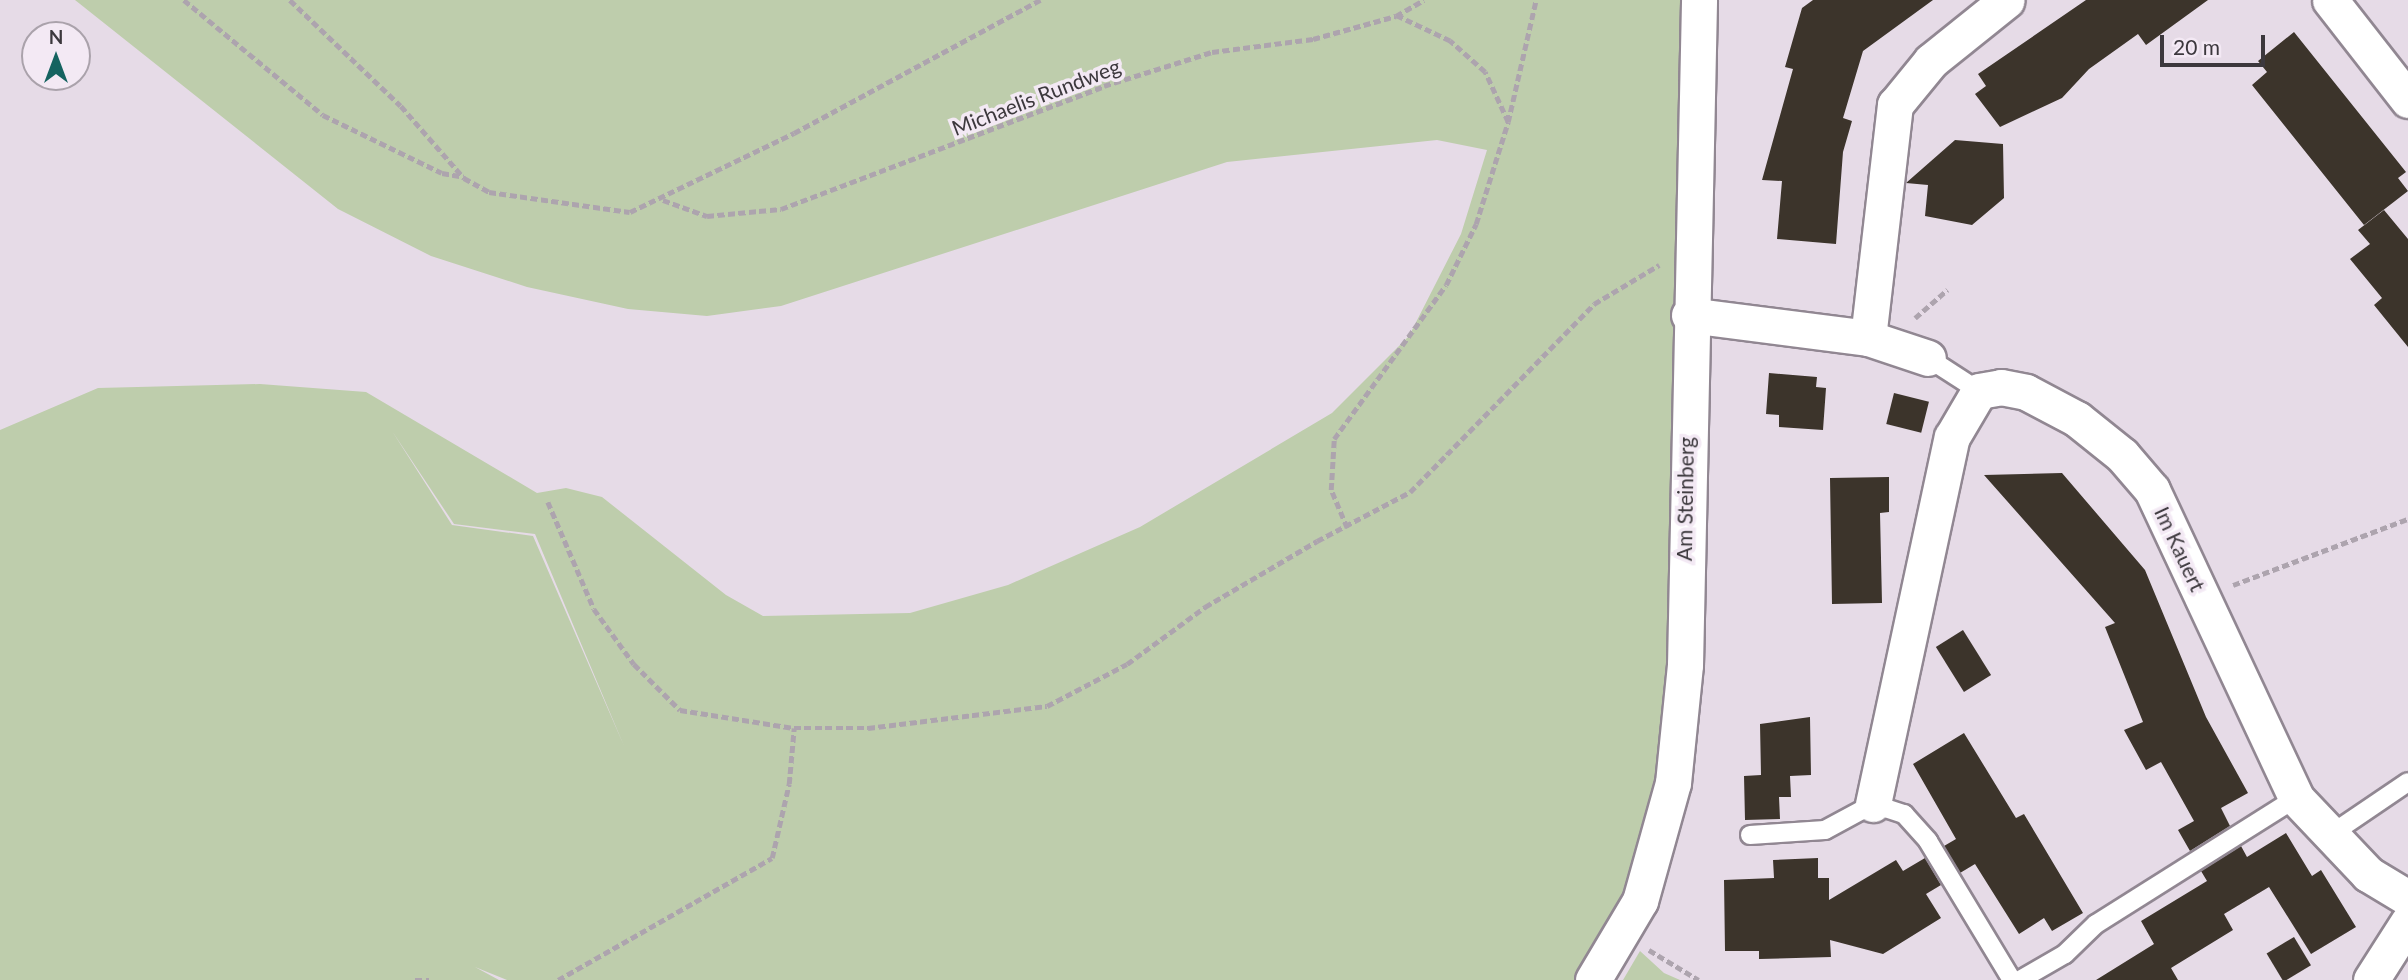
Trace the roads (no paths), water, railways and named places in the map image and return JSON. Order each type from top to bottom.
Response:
[{"type":"street","name":"Am Steinberg","points":[[1593,980],[1640,901],[1673,783],[1685,665],[1689,315],[1699,0]]},
{"type":"street","points":[[1868,338],[1895,105],[1931,61],[2007,0]]},
{"type":"street","points":[[2330,0],[2408,100]]},
{"type":"street","points":[[1689,315],[1868,338],[1928,358]]},
{"type":"street","name":"Im Kauert","points":[[1979,391],[2001,387],[2026,392],[2077,419],[2122,455],[2152,490],[2296,798],[2368,874],[2408,898]]},
{"type":"street","points":[[1873,804],[1952,437],[1979,391]]},
{"type":"street","points":[[2371,980],[2408,922]]},
{"type":"lane","points":[[1928,358],[1979,391]]},
{"type":"lane","points":[[2330,835],[2408,782]]},
{"type":"lane","points":[[2020,980],[2065,954],[2096,924],[2296,798]]},
{"type":"lane","points":[[1750,835],[1825,830],[1873,804],[1903,814],[1928,841],[2012,980]]}]
